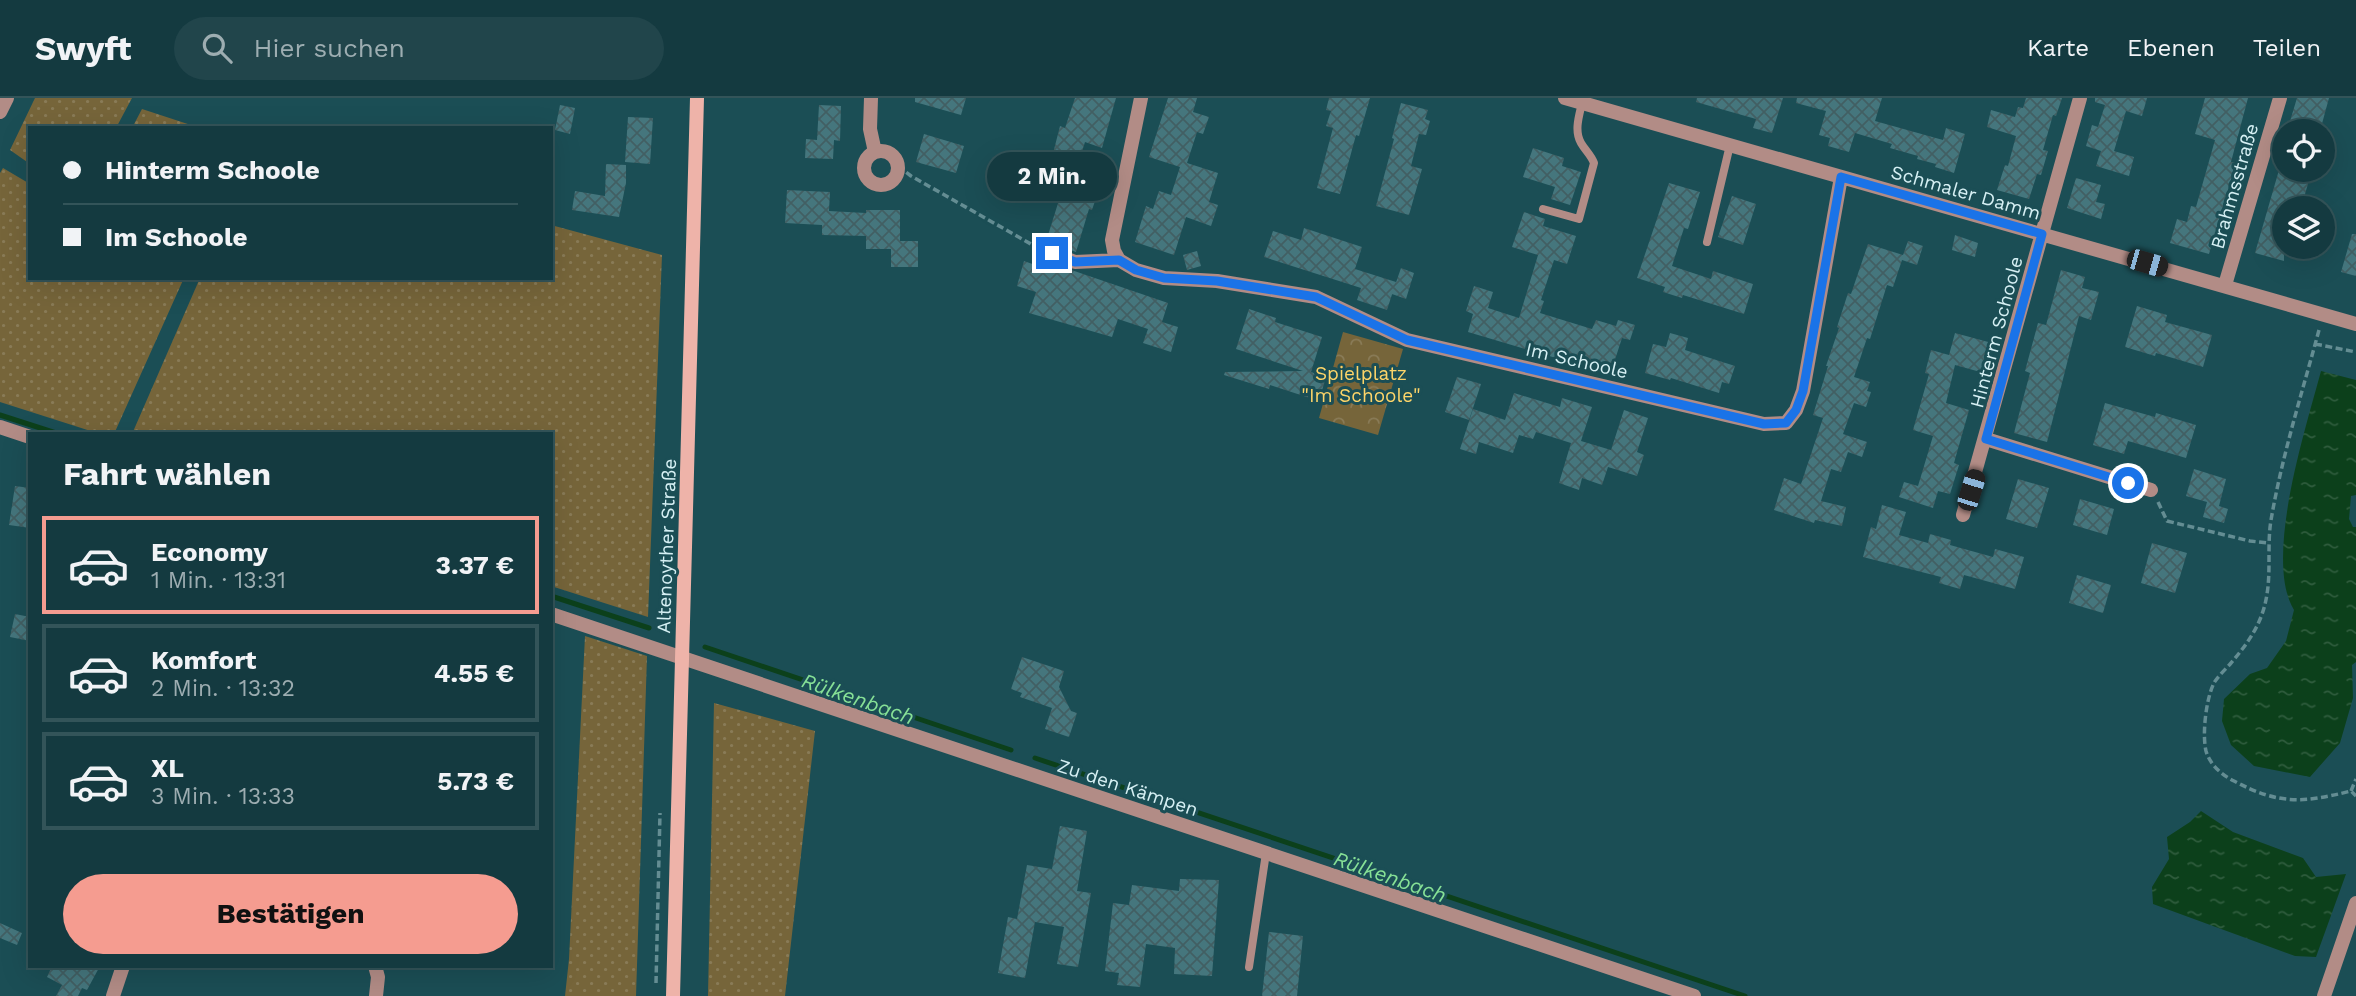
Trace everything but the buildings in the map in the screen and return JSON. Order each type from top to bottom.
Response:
[{"type":"main road","name":"Altenoyther Straße","points":[[673,996],[697,98]]},
{"type":"street","points":[[0,112],[7,98]]},
{"type":"street","points":[[871,98],[870,130],[875,152]]},
{"type":"street","points":[[1119,260],[1112,240],[1141,98]]},
{"type":"street","name":"Schmaler Damm","points":[[1564,98],[2356,324]]},
{"type":"street","points":[[2042,234],[2080,98]]},
{"type":"street","name":"Brahmsstraße","points":[[2225,285],[2280,98]]},
{"type":"street","points":[[883,151],[892,155],[898,166],[897,175],[889,183],[879,185],[867,177],[864,165],[875,152],[883,151]]},
{"type":"street","name":"Im Schoole","points":[[1052,253],[1075,262],[1119,260],[1136,270],[1164,278],[1217,281],[1316,297],[1407,340],[1764,424],[1786,423],[1796,410],[1803,391],[1841,177]]},
{"type":"street","name":"Hinterm Schoole","points":[[1963,515],[2042,234]]},
{"type":"street","points":[[0,427],[28,436]]},
{"type":"street","name":"Hinterm Schoole","points":[[1986,439],[2151,490]]},
{"type":"street","name":"Zu den Kämpen","points":[[553,615],[1694,996]]},
{"type":"street","points":[[2324,996],[2356,903]]},
{"type":"street","points":[[113,996],[122,968]]},
{"type":"street","points":[[376,968],[378,977],[376,996]]},
{"type":"lane","points":[[1543,209],[1578,219],[1594,163],[1580,141],[1577,125],[1582,103]]},
{"type":"lane","points":[[1707,242],[1730,145]]},
{"type":"lane","points":[[1249,967],[1266,853]]},
{"type":"path","points":[[898,166],[1033,247],[1052,253]]},
{"type":"path","points":[[2323,315],[2281,474],[2268,543],[2267,593],[2259,624],[2243,649],[2214,682],[2206,711],[2206,751],[2213,765],[2223,775],[2260,795],[2299,801],[2351,791]]},
{"type":"path","points":[[2315,344],[2356,352]]},
{"type":"path","points":[[2151,490],[2167,521],[2268,543]]},
{"type":"path","points":[[2351,791],[2356,779]]},
{"type":"path","points":[[2351,791],[2356,796]]},
{"type":"green space","points":[[35,98],[132,98],[117,126],[28,126],[28,163],[10,150]]},
{"type":"green space","points":[[142,109],[194,126],[133,126]]},
{"type":"green space","points":[[3,168],[28,183],[28,280],[183,280],[115,432],[94,432],[0,402],[0,173]]},
{"type":"green space","points":[[553,226],[662,255],[648,617],[553,587],[553,432],[133,432],[199,280],[553,280]]},
{"type":"green space","name":"Spielplatz \"Im Schoole\"","points":[[1343,332],[1403,349],[1378,435],[1319,418]]},
{"type":"green space","points":[[585,636],[647,656],[636,996],[565,996]]},
{"type":"green space","points":[[714,703],[815,731],[785,996],[708,996]]},
{"type":"water","points":[[2321,371],[2356,380],[2356,495],[2351,496],[2349,519],[2353,527],[2356,527],[2356,662],[2352,665],[2353,698],[2340,743],[2310,777],[2254,766],[2231,745],[2222,721],[2224,699],[2250,674],[2267,668],[2286,641],[2294,610],[2286,587],[2283,559],[2285,527],[2298,458]]},
{"type":"water","points":[[2201,811],[2233,832],[2303,858],[2316,877],[2346,874],[2316,957],[2295,956],[2153,904],[2152,887],[2169,859],[2167,837]]},
{"type":"waterway","name":"Rülkenbach","points":[[0,415],[53,432]]},
{"type":"waterway","name":"Rülkenbach","points":[[553,597],[649,628]]},
{"type":"waterway","name":"Rülkenbach","points":[[705,647],[1011,750]]},
{"type":"waterway","name":"Rülkenbach","points":[[1035,758],[1745,996]]},
{"type":"route","points":[[1052,253],[1075,262],[1119,260],[1136,270],[1164,278],[1217,281],[1316,297],[1407,340],[1764,424],[1786,423],[1796,410],[1803,391],[1841,177],[2042,234],[1986,439],[2128,483]]}]
